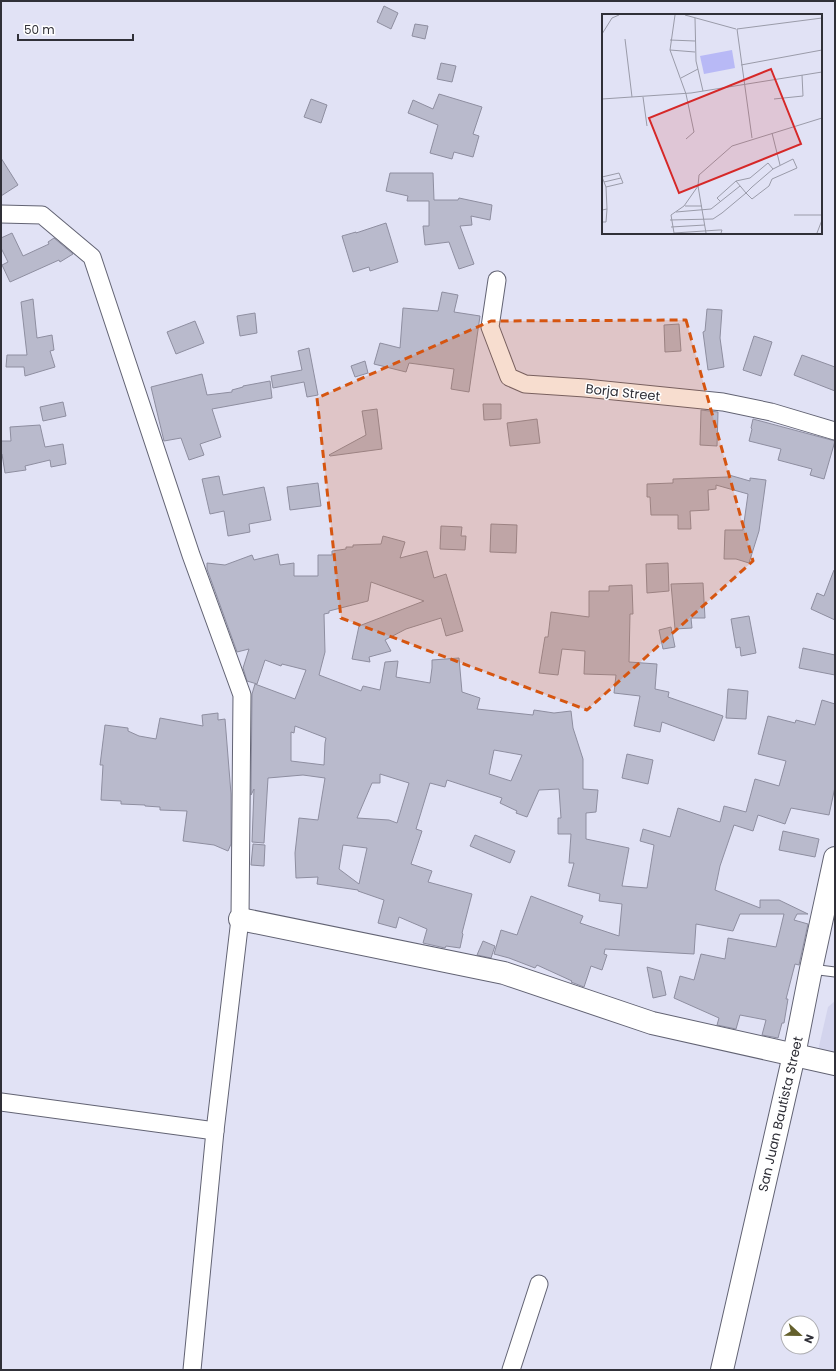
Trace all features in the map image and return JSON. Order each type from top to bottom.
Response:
[{"type":"street","points":[[1,214],[42,214],[92,257],[191,555],[242,695],[240,919],[215,1131],[192,1370]]},
{"type":"street","name":"Borja Street","points":[[497,280],[490,327],[508,377],[525,384],[585,388],[723,402],[771,412],[835,431]]},
{"type":"street","name":"San Juan Bautista Street","points":[[722,1370],[794,1056],[835,858]]},
{"type":"street","points":[[240,919],[504,973],[652,1023],[835,1064]]},
{"type":"street","points":[[1,1102],[215,1131]]},
{"type":"street","points":[[512,1370],[539,1284]]},
{"type":"lane","points":[[811,969],[835,972]]},
{"type":"highlighted area","points":[[686,320],[753,561],[587,710],[341,618],[317,398],[491,321]]},
{"type":"shaded area","points":[[835,1001],[835,1058],[817,1055],[828,1007]]},
{"type":"building","points":[[384,6],[398,13],[391,29],[377,22]]},
{"type":"building","points":[[415,24],[428,26],[425,39],[412,36]]},
{"type":"building","points":[[441,63],[456,66],[452,82],[437,79]]},
{"type":"building","points":[[439,94],[482,107],[473,134],[479,136],[473,157],[454,152],[452,159],[430,153],[438,125],[408,113],[413,100],[433,109]]},
{"type":"building","points":[[311,99],[327,105],[321,123],[304,117]]},
{"type":"building","points":[[1,158],[18,185],[1,196]]},
{"type":"building","points":[[390,173],[433,173],[434,200],[458,200],[459,198],[492,205],[490,220],[471,216],[472,225],[460,226],[474,264],[459,269],[449,242],[425,245],[423,226],[429,226],[429,201],[407,201],[408,196],[386,191]]},
{"type":"building","points":[[386,223],[398,262],[370,271],[369,267],[353,272],[342,236]]},
{"type":"building","points":[[12,233],[23,256],[49,244],[48,242],[54,238],[73,254],[60,262],[59,260],[10,282],[2,265],[8,262],[1,248],[1,238]]},
{"type":"building","points":[[442,292],[458,295],[454,312],[480,316],[469,392],[451,389],[454,369],[409,363],[406,372],[374,364],[380,343],[400,348],[403,308],[438,311]]},
{"type":"building","points":[[33,299],[37,338],[52,335],[54,350],[50,351],[55,367],[25,376],[24,367],[6,367],[7,355],[27,355],[21,302]]},
{"type":"building","points":[[707,309],[722,310],[720,338],[724,367],[708,370],[703,332],[705,331]]},
{"type":"building","points":[[255,313],[257,333],[240,336],[237,316]]},
{"type":"building","points":[[195,321],[204,343],[176,354],[167,332]]},
{"type":"building","points":[[679,324],[681,351],[665,352],[664,325]]},
{"type":"building","points":[[754,336],[772,342],[761,376],[743,370]]},
{"type":"building","points":[[309,348],[318,395],[307,397],[304,382],[273,388],[271,376],[302,370],[298,351]]},
{"type":"building","points":[[802,355],[835,367],[835,391],[794,375]]},
{"type":"building","points":[[365,361],[368,373],[355,377],[351,366]]},
{"type":"building","points":[[202,374],[207,395],[232,392],[232,390],[243,386],[270,381],[272,398],[212,409],[221,437],[200,444],[204,455],[189,460],[181,438],[164,441],[151,387]]},
{"type":"building","points":[[63,402],[66,416],[43,421],[40,407]]},
{"type":"building","points":[[483,404],[501,404],[501,419],[484,420]]},
{"type":"building","points":[[377,409],[382,449],[329,455],[366,435],[362,411]]},
{"type":"building","points":[[701,410],[718,412],[717,446],[700,445]]},
{"type":"building","points":[[537,419],[540,443],[510,446],[507,423]]},
{"type":"building","points":[[753,419],[835,441],[824,479],[810,475],[812,469],[778,460],[781,449],[749,441]]},
{"type":"building","points":[[40,425],[45,447],[63,444],[66,464],[51,467],[50,460],[25,466],[26,470],[5,473],[1,454],[1,441],[11,441],[10,427]]},
{"type":"building","points":[[729,475],[750,481],[750,478],[766,480],[759,531],[749,563],[736,559],[724,559],[725,530],[743,530],[748,494],[716,485],[716,489],[708,490],[709,510],[690,511],[691,529],[678,529],[678,515],[651,515],[650,497],[647,497],[647,484],[673,483],[673,479],[728,477]]},
{"type":"building","points":[[219,476],[223,495],[264,487],[271,520],[249,524],[250,532],[228,536],[224,511],[210,514],[202,479]]},
{"type":"building","points":[[318,483],[321,506],[290,510],[287,487]]},
{"type":"building","points":[[491,524],[517,525],[516,553],[490,552]]},
{"type":"building","points":[[441,526],[462,527],[461,536],[466,536],[465,550],[440,549]]},
{"type":"building","points":[[383,536],[405,542],[400,558],[427,551],[434,578],[446,574],[463,631],[446,636],[441,618],[406,629],[385,640],[391,651],[369,657],[370,662],[352,659],[359,626],[424,601],[371,582],[368,601],[329,611],[329,613],[324,614],[325,652],[319,675],[361,691],[363,686],[380,690],[385,662],[398,661],[396,677],[430,683],[432,660],[459,658],[462,692],[480,698],[477,709],[533,715],[534,710],[554,713],[571,711],[573,728],[583,759],[583,789],[598,790],[596,812],[586,813],[586,839],[629,848],[622,886],[647,888],[654,845],[640,841],[643,829],[670,837],[678,808],[720,822],[724,806],[746,812],[755,779],[779,786],[786,761],[758,754],[768,716],[795,723],[796,720],[815,725],[822,700],[835,704],[835,787],[829,815],[791,808],[785,824],[758,815],[753,831],[734,825],[720,866],[715,890],[760,908],[760,900],[779,900],[808,914],[797,914],[794,920],[808,924],[799,965],[795,964],[786,999],[788,999],[784,1023],[782,1023],[778,1038],[762,1035],[766,1020],[740,1015],[736,1029],[717,1025],[719,1018],[674,998],[680,976],[694,980],[701,954],[725,959],[728,938],[776,947],[784,914],[740,914],[733,931],[696,924],[694,954],[605,949],[604,954],[607,955],[602,970],[591,966],[584,987],[537,965],[535,968],[494,954],[501,930],[517,935],[531,896],[583,916],[580,923],[619,936],[622,904],[599,901],[600,894],[568,886],[574,863],[569,863],[571,834],[558,834],[558,818],[561,818],[559,789],[539,790],[527,817],[516,813],[517,811],[500,803],[502,798],[447,780],[445,787],[430,783],[416,829],[422,831],[411,864],[432,871],[428,882],[472,894],[462,933],[460,948],[446,946],[445,948],[423,943],[427,929],[399,917],[396,928],[378,923],[384,900],[358,890],[317,884],[318,877],[296,878],[295,853],[299,818],[318,820],[325,778],[303,775],[268,778],[264,843],[252,842],[254,789],[251,795],[252,694],[255,684],[295,699],[306,670],[282,664],[281,666],[265,660],[257,684],[247,681],[243,668],[249,649],[237,652],[207,569],[207,563],[225,565],[252,555],[254,560],[278,554],[280,565],[294,563],[294,576],[318,576],[318,555],[332,555],[332,551],[346,549],[346,547],[353,547],[353,545],[381,544]],"holes":[[[295,726],[326,738],[324,765],[291,761],[291,732],[294,733]],[[494,750],[522,755],[511,781],[489,774]],[[380,774],[409,783],[397,823],[389,820],[357,818],[372,783],[380,783]],[[343,845],[367,848],[359,884],[339,869]]]},
{"type":"building","points":[[668,563],[669,591],[647,593],[646,564]]},
{"type":"building","points":[[834,570],[835,620],[811,609],[817,593],[824,596]]},
{"type":"building","points":[[703,583],[705,618],[691,618],[692,628],[675,629],[671,584]]},
{"type":"building","points":[[632,585],[633,614],[630,614],[629,662],[657,664],[655,689],[669,692],[668,697],[723,716],[714,741],[662,722],[660,732],[634,726],[640,696],[614,693],[616,675],[584,674],[585,651],[562,649],[558,675],[539,673],[545,637],[548,637],[551,612],[589,617],[589,591],[609,591],[609,586]]},
{"type":"building","points":[[749,616],[756,653],[741,656],[740,647],[736,648],[731,619]]},
{"type":"building","points":[[671,627],[675,647],[663,649],[659,630]]},
{"type":"building","points":[[803,648],[835,655],[835,675],[799,668]]},
{"type":"building","points":[[728,689],[748,691],[746,719],[726,718]]},
{"type":"building","points":[[218,713],[218,720],[225,719],[231,794],[231,844],[228,851],[214,845],[183,841],[187,811],[160,810],[160,807],[121,804],[121,801],[101,800],[103,765],[100,765],[105,725],[128,728],[128,731],[139,736],[156,739],[160,718],[203,726],[202,715]]},
{"type":"building","points":[[627,754],[653,760],[648,784],[622,778]]},
{"type":"building","points":[[783,831],[819,839],[815,857],[779,850]]},
{"type":"building","points":[[475,835],[515,851],[510,863],[470,846]]},
{"type":"building","points":[[253,844],[265,845],[264,866],[251,865]]},
{"type":"building","points":[[483,941],[495,946],[491,958],[477,955]]},
{"type":"building","points":[[647,967],[661,971],[666,995],[653,998]]}]
